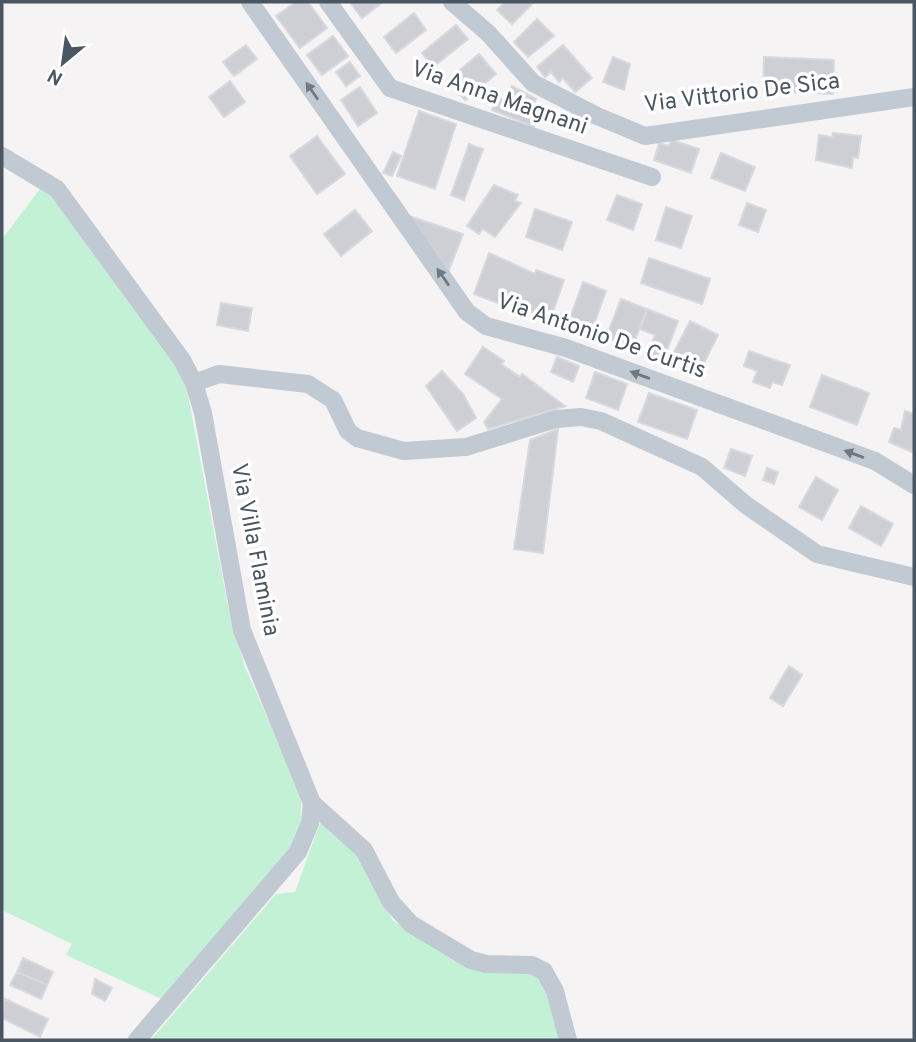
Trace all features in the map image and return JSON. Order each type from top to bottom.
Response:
[{"type":"street","name":"Via Antonio De Curtis","points":[[250,2],[467,312],[486,326],[566,348],[875,461],[914,485]]},
{"type":"street","name":"Via Anna Magnani","points":[[328,2],[390,88],[652,177]]},
{"type":"street","name":"Via Vittorio De Sica","points":[[452,2],[488,33],[533,83],[597,116],[645,136],[914,97]]},
{"type":"street","name":"Via Villa Flaminia","points":[[2,156],[57,189],[182,360],[194,383],[208,440],[242,630],[312,803]]},
{"type":"street","points":[[194,383],[219,374],[308,384],[333,400],[348,431],[357,438],[404,451],[466,447],[556,419],[581,417],[601,421],[702,467],[746,505],[817,554],[914,577]]},
{"type":"street","points":[[137,1040],[298,852],[310,824],[312,803]]},
{"type":"street","points":[[312,803],[364,850],[391,902],[411,925],[471,960],[485,964],[532,965],[544,971],[551,980],[568,1040]]},
{"type":"green space","points":[[42,186],[62,208],[176,366],[187,390],[228,606],[245,667],[301,793],[301,831],[292,850],[166,1001],[66,955],[72,944],[2,910],[2,239]]},
{"type":"green space","points":[[321,820],[361,854],[393,921],[442,950],[529,969],[546,983],[562,1040],[151,1040],[276,894],[295,892]]},
{"type":"building","points":[[296,2],[308,2],[327,28],[300,48],[276,16]]},
{"type":"building","points":[[350,2],[383,2],[362,18]]},
{"type":"building","points":[[505,2],[534,2],[512,24],[497,10]]},
{"type":"building","points":[[414,13],[426,30],[396,53],[384,37]]},
{"type":"building","points":[[537,19],[554,36],[528,57],[514,42]]},
{"type":"building","points":[[456,25],[468,39],[433,67],[422,53]]},
{"type":"building","points":[[333,36],[348,56],[322,75],[307,55]]},
{"type":"building","points":[[246,45],[257,59],[234,76],[223,62]]},
{"type":"building","points":[[563,45],[592,78],[575,92],[563,78],[559,82],[551,72],[545,77],[537,67]]},
{"type":"building","points":[[479,54],[496,74],[465,100],[448,80]]},
{"type":"building","points":[[613,57],[630,64],[624,90],[603,82]]},
{"type":"building","points":[[764,57],[834,60],[833,94],[763,91]]},
{"type":"building","points":[[350,62],[360,76],[346,86],[336,72]]},
{"type":"building","points":[[230,81],[245,102],[224,117],[209,97]]},
{"type":"building","points":[[512,86],[536,99],[534,103],[543,106],[534,127],[492,110],[498,98],[506,101]]},
{"type":"building","points":[[360,87],[377,113],[358,126],[341,100]]},
{"type":"building","points":[[419,111],[456,124],[435,189],[397,176]]},
{"type":"building","points":[[833,133],[861,136],[858,158],[853,157],[852,168],[816,160],[819,135],[832,137]]},
{"type":"building","points":[[317,136],[345,174],[317,194],[290,156]]},
{"type":"building","points":[[671,140],[699,149],[691,173],[654,160],[659,143],[669,146]]},
{"type":"building","points":[[469,144],[483,149],[464,200],[451,195]]},
{"type":"building","points":[[393,152],[401,156],[392,176],[383,173]]},
{"type":"building","points":[[721,153],[755,167],[745,191],[711,178]]},
{"type":"building","points":[[494,185],[518,195],[515,201],[521,203],[495,237],[483,229],[479,234],[467,226]]},
{"type":"building","points":[[617,195],[642,204],[633,230],[607,220]]},
{"type":"building","points":[[747,203],[766,210],[758,232],[739,225]]},
{"type":"building","points":[[666,207],[692,216],[681,248],[656,240]]},
{"type":"building","points":[[535,209],[572,222],[562,250],[526,237]]},
{"type":"building","points":[[355,210],[372,231],[341,256],[324,234]]},
{"type":"building","points":[[409,216],[463,234],[449,270]]},
{"type":"building","points":[[489,253],[535,274],[536,270],[564,280],[550,320],[502,299],[500,304],[474,294]]},
{"type":"building","points":[[649,258],[710,279],[702,304],[641,283]]},
{"type":"building","points":[[583,282],[606,291],[588,341],[565,332]]},
{"type":"building","points":[[621,299],[647,309],[632,348],[606,338]]},
{"type":"building","points":[[221,303],[252,308],[248,331],[217,325]]},
{"type":"building","points":[[647,309],[678,321],[663,361],[648,355],[655,335],[640,329]]},
{"type":"building","points":[[690,321],[718,335],[700,371],[672,356]]},
{"type":"building","points":[[483,347],[504,361],[501,364],[520,377],[522,374],[565,406],[488,429],[484,422],[502,399],[465,374]]},
{"type":"building","points":[[749,351],[790,365],[782,385],[772,382],[770,388],[753,382],[757,371],[744,366]]},
{"type":"building","points":[[557,357],[579,366],[573,382],[551,372]]},
{"type":"building","points":[[442,371],[463,394],[476,418],[457,431],[426,386]]},
{"type":"building","points":[[595,372],[627,384],[618,410],[586,398]]},
{"type":"building","points":[[822,375],[869,393],[857,425],[810,407]]},
{"type":"building","points":[[649,393],[697,410],[687,439],[638,422]]},
{"type":"building","points":[[905,411],[914,414],[914,453],[889,442],[894,428],[901,430]]},
{"type":"building","points":[[558,429],[543,553],[514,549],[530,440]]},
{"type":"building","points":[[731,449],[752,456],[745,476],[724,468]]},
{"type":"building","points":[[767,468],[778,472],[774,484],[763,480]]},
{"type":"building","points":[[816,477],[838,490],[822,520],[799,507]]},
{"type":"building","points":[[861,506],[893,524],[881,546],[849,528]]},
{"type":"building","points":[[789,666],[802,675],[783,706],[770,698]]},
{"type":"building","points":[[23,958],[53,972],[47,985],[17,972]]},
{"type":"building","points":[[17,972],[47,985],[41,999],[10,985]]},
{"type":"building","points":[[95,979],[112,988],[105,1001],[92,994]]},
{"type":"building","points":[[5,999],[48,1019],[40,1037],[2,1018]]}]
